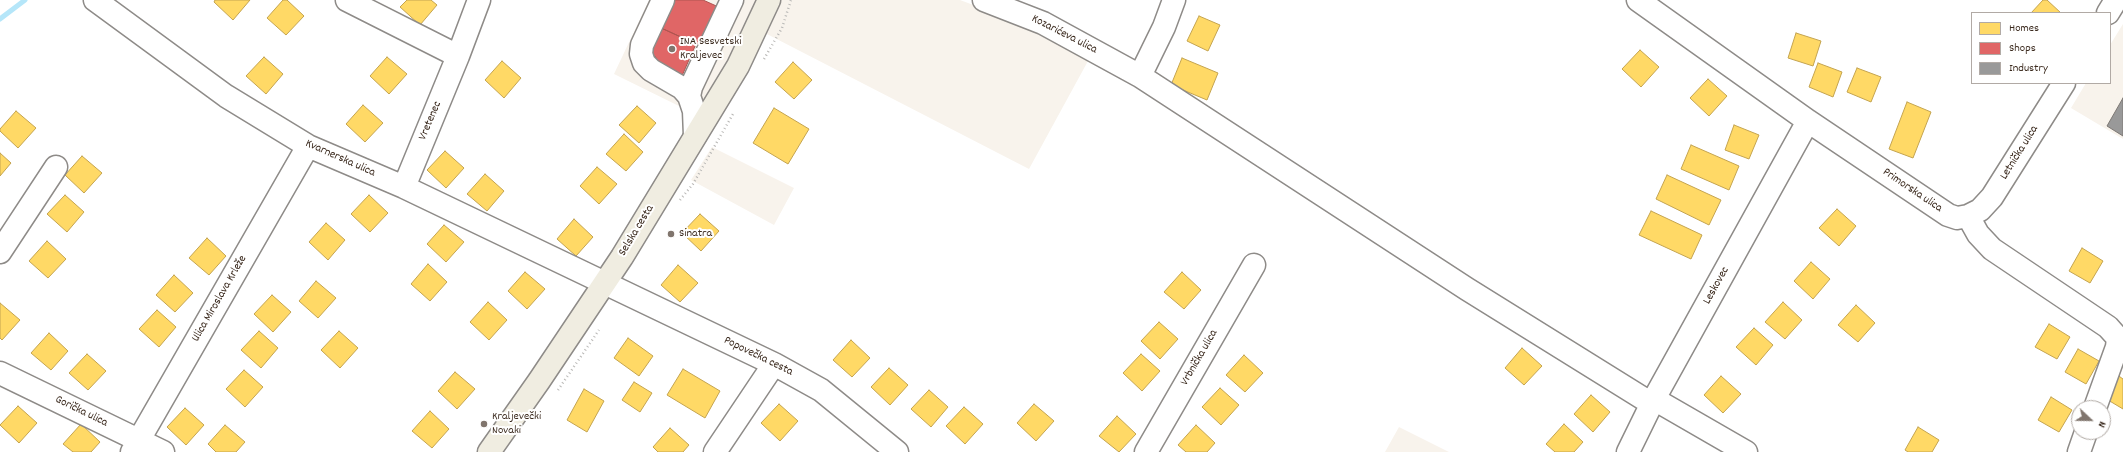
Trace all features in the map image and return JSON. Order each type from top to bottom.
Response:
[{"type":"main road","name":"Selska cesta","points":[[489,452],[605,283],[738,66],[769,0]]},
{"type":"street","name":"Kvarnerska ulica","points":[[95,0],[226,96],[308,146],[404,187],[605,283]]},
{"type":"street","points":[[347,0],[458,56]]},
{"type":"street","name":"Vretenec","points":[[404,187],[458,56],[479,0]]},
{"type":"street","points":[[663,0],[642,45],[641,54],[644,63],[651,70],[682,88],[689,96],[694,111],[695,136]]},
{"type":"street","points":[[689,96],[691,87],[732,0]]},
{"type":"street","name":"Kozarićeva ulica","points":[[984,0],[1043,23],[1140,76],[1467,289],[1653,402]]},
{"type":"street","points":[[1140,76],[1164,27],[1174,0]]},
{"type":"street","name":"Primorska ulica","points":[[1638,0],[1808,121],[1948,216],[1957,218],[1968,216]]},
{"type":"street","points":[[2109,12],[2116,0]]},
{"type":"street","name":"Letnička ulica","points":[[1968,216],[1980,210],[1992,197],[2063,84]]},
{"type":"street","name":"Leskovec","points":[[1628,452],[1653,402],[1808,121]]},
{"type":"street","name":"Ulica Miroslava Krleže","points":[[135,446],[308,146]]},
{"type":"street","points":[[0,252],[56,167]]},
{"type":"street","points":[[1968,216],[1978,234],[1992,249],[2108,327],[2118,338],[2118,347],[2098,400]]},
{"type":"street","name":"Vrbnička ulica","points":[[1146,452],[1254,264]]},
{"type":"street","name":"Popovečka cesta","points":[[605,283],[774,364],[821,390],[895,451]]},
{"type":"street","points":[[715,452],[774,364]]},
{"type":"street","name":"Gorička ulica","points":[[0,373],[135,446],[163,452]]},
{"type":"street","points":[[1653,402],[1746,452]]},
{"type":"street","points":[[2079,452],[2083,440]]},
{"type":"shaded area","points":[[649,0],[762,0],[707,102],[685,109],[614,74]]},
{"type":"shaded area","points":[[778,0],[960,0],[1045,32],[1088,61],[1029,169],[765,33]]},
{"type":"shaded area","points":[[2123,24],[2123,139],[2071,108],[2085,84],[2111,84],[2111,43]]},
{"type":"shaded area","points":[[712,147],[794,188],[774,225],[691,180]]},
{"type":"shaded area","points":[[1399,427],[1449,452],[1385,452]]},
{"type":"building: Homes","points":[[215,0],[250,0],[233,20],[214,2]]},
{"type":"building: Homes","points":[[283,0],[287,0],[304,16],[286,35],[267,18]]},
{"type":"building: Homes","points":[[407,0],[431,0],[437,5],[420,25],[400,7]]},
{"type":"building: Homes","points":[[2043,0],[2047,0],[2060,12],[2032,12]]},
{"type":"building: Homes","points":[[1199,16],[1220,25],[1208,51],[1187,41]]},
{"type":"building: Homes","points":[[1796,33],[1821,41],[1813,66],[1788,58]]},
{"type":"building: Homes","points":[[1640,50],[1659,67],[1641,87],[1622,69]]},
{"type":"building: Homes","points":[[264,57],[283,74],[266,94],[246,76]]},
{"type":"building: Homes","points":[[387,57],[407,74],[389,94],[370,76]]},
{"type":"building: Homes","points":[[1182,58],[1218,73],[1207,100],[1171,85]]},
{"type":"building: Homes","points":[[502,61],[521,78],[504,98],[485,80]]},
{"type":"building: Homes","points":[[793,62],[812,80],[794,99],[775,82]]},
{"type":"building: Homes","points":[[1818,63],[1842,72],[1833,97],[1809,87]]},
{"type":"building: Homes","points":[[1857,68],[1881,77],[1871,102],[1847,92]]},
{"type":"building: Homes","points":[[1708,79],[1727,96],[1709,116],[1690,98]]},
{"type":"building: Homes","points":[[1907,102],[1931,112],[1913,158],[1889,149]]},
{"type":"building: Homes","points":[[363,105],[383,123],[365,142],[346,124]]},
{"type":"building: Homes","points":[[637,106],[656,123],[639,143],[619,125]]},
{"type":"building: Homes","points":[[774,108],[809,129],[788,164],[753,143]]},
{"type":"building: Homes","points":[[16,111],[36,128],[18,148],[0,131],[0,129]]},
{"type":"building: Homes","points":[[1734,125],[1759,135],[1749,159],[1725,150]]},
{"type":"building: Homes","points":[[624,134],[643,152],[626,171],[606,154]]},
{"type":"building: Homes","points":[[1691,145],[1739,166],[1729,190],[1681,169]]},
{"type":"building: Homes","points":[[445,151],[464,168],[446,188],[427,170]]},
{"type":"building: Homes","points":[[0,153],[11,163],[0,176]]},
{"type":"building: Homes","points":[[82,156],[102,173],[84,193],[65,175]]},
{"type":"building: Homes","points":[[597,167],[617,184],[599,204],[580,186]]},
{"type":"building: Homes","points":[[485,174],[504,191],[487,211],[467,194]]},
{"type":"building: Homes","points":[[1667,175],[1721,200],[1709,225],[1656,199]]},
{"type":"building: Homes","points":[[65,195],[84,212],[67,232],[47,214]]},
{"type":"building: Homes","points":[[369,195],[388,213],[370,232],[351,214]]},
{"type":"building: Homes","points":[[1837,209],[1856,226],[1839,246],[1819,228]]},
{"type":"building: Homes","points":[[1651,211],[1702,235],[1691,259],[1639,235]]},
{"type":"building: Homes","points":[[700,214],[719,231],[701,251],[682,233]]},
{"type":"building: Homes","points":[[574,219],[593,237],[576,256],[557,239]]},
{"type":"building: Homes","points":[[326,223],[345,240],[328,260],[309,242]]},
{"type":"building: Homes","points":[[444,225],[464,242],[446,262],[427,244]]},
{"type":"building: Homes","points":[[207,238],[226,256],[209,275],[189,258]]},
{"type":"building: Homes","points":[[47,241],[66,259],[48,278],[29,261]]},
{"type":"building: Homes","points":[[2082,248],[2103,261],[2090,283],[2069,271]]},
{"type":"building: Homes","points":[[1811,262],[1830,279],[1813,299],[1794,281]]},
{"type":"building: Homes","points":[[428,264],[447,282],[430,301],[411,284]]},
{"type":"building: Homes","points":[[678,265],[698,283],[680,302],[661,285]]},
{"type":"building: Homes","points":[[525,272],[545,289],[527,309],[508,291]]},
{"type":"building: Homes","points":[[1182,272],[1201,290],[1184,309],[1164,292]]},
{"type":"building: Homes","points":[[174,275],[193,293],[175,312],[156,295]]},
{"type":"building: Homes","points":[[316,281],[336,298],[318,318],[299,301]]},
{"type":"building: Homes","points":[[272,295],[291,312],[273,332],[254,314]]},
{"type":"building: Homes","points":[[488,302],[507,320],[489,340],[470,322]]},
{"type":"building: Homes","points":[[1783,302],[1802,320],[1785,339],[1765,322]]},
{"type":"building: Homes","points":[[0,303],[20,320],[2,340],[0,338]]},
{"type":"building: Homes","points":[[1856,305],[1875,323],[1858,342],[1838,325]]},
{"type":"building: Homes","points":[[157,310],[176,327],[159,347],[139,329]]},
{"type":"building: Homes","points":[[1159,322],[1178,339],[1160,359],[1141,341]]},
{"type":"building: Homes","points":[[2049,324],[2070,337],[2057,359],[2035,347]]},
{"type":"building: Homes","points":[[1754,328],[1773,345],[1756,365],[1736,347]]},
{"type":"building: Homes","points":[[259,331],[278,348],[261,368],[241,350]]},
{"type":"building: Homes","points":[[339,331],[358,348],[340,368],[321,350]]},
{"type":"building: Homes","points":[[49,333],[68,351],[51,370],[31,353]]},
{"type":"building: Homes","points":[[628,338],[653,356],[639,376],[614,358]]},
{"type":"building: Homes","points":[[851,340],[870,358],[852,377],[833,360]]},
{"type":"building: Homes","points":[[1522,348],[1542,366],[1524,385],[1505,368]]},
{"type":"building: Homes","points":[[2078,349],[2099,361],[2086,384],[2065,372]]},
{"type":"building: Homes","points":[[87,354],[106,371],[88,390],[69,373]]},
{"type":"building: Homes","points":[[1141,354],[1160,371],[1142,391],[1123,373]]},
{"type":"building: Homes","points":[[1244,355],[1263,373],[1245,392],[1226,375]]},
{"type":"building: Homes","points":[[889,368],[908,385],[890,405],[871,387]]},
{"type":"building: Homes","points":[[683,369],[720,391],[705,418],[667,395]]},
{"type":"building: Homes","points":[[244,370],[263,387],[245,407],[226,389]]},
{"type":"building: Homes","points":[[455,372],[475,389],[457,409],[438,391]]},
{"type":"building: Homes","points":[[2116,374],[2123,379],[2123,409],[2111,402],[2111,400],[2103,397]]},
{"type":"building: Homes","points":[[1721,376],[1741,394],[1723,413],[1704,395]]},
{"type":"building: Homes","points":[[634,382],[652,393],[640,412],[622,400]]},
{"type":"building: Homes","points":[[1220,388],[1239,405],[1221,425],[1202,407]]},
{"type":"building: Homes","points":[[584,389],[604,401],[587,432],[567,420]]},
{"type":"building: Homes","points":[[929,390],[948,407],[931,427],[911,409]]},
{"type":"building: Homes","points":[[1591,395],[1610,412],[1593,432],[1574,414]]},
{"type":"building: Homes","points":[[2051,397],[2071,409],[2059,432],[2038,420]]},
{"type":"building: Homes","points":[[779,404],[798,421],[780,441],[761,423]]},
{"type":"building: Homes","points":[[1034,404],[1054,421],[1036,441],[1017,423]]},
{"type":"building: Homes","points":[[18,406],[37,423],[19,443],[0,425]]},
{"type":"building: Homes","points":[[964,407],[983,424],[965,444],[946,426]]},
{"type":"building: Homes","points":[[185,408],[204,425],[186,445],[167,427]]},
{"type":"building: Homes","points":[[430,411],[449,429],[432,448],[412,431]]},
{"type":"building: Homes","points":[[1117,416],[1136,434],[1119,452],[1099,436]]},
{"type":"building: Homes","points":[[81,424],[100,442],[91,452],[73,452],[63,444]]},
{"type":"building: Homes","points":[[1564,424],[1583,442],[1574,452],[1555,452],[1546,444]]},
{"type":"building: Homes","points":[[225,425],[245,442],[236,452],[216,452],[208,444]]},
{"type":"building: Homes","points":[[1196,425],[1215,443],[1207,452],[1186,452],[1178,445]]},
{"type":"building: Homes","points":[[1918,427],[1939,440],[1932,452],[1908,452],[1905,450]]},
{"type":"building: Homes","points":[[670,428],[689,445],[683,452],[658,452],[653,447]]},
{"type":"building: Shops","points":[[671,0],[703,0],[723,9],[705,48],[659,27]]},
{"type":"building: Shops","name":"INA Sesvetski Kraljevec","points":[[659,27],[696,44],[681,78],[652,65],[656,57],[647,53]]},
{"type":"building: Industry","points":[[2123,98],[2123,136],[2107,126]]},
{"type":"waterway","points":[[0,19],[25,0]]},
{"type":"place","name":"INA Sesvetski Kraljevec","points":[[672,49]]},
{"type":"place","name":"Sinatra","points":[[671,234]]},
{"type":"place","name":"Kraljevečki Novaki","points":[[484,424]]}]
